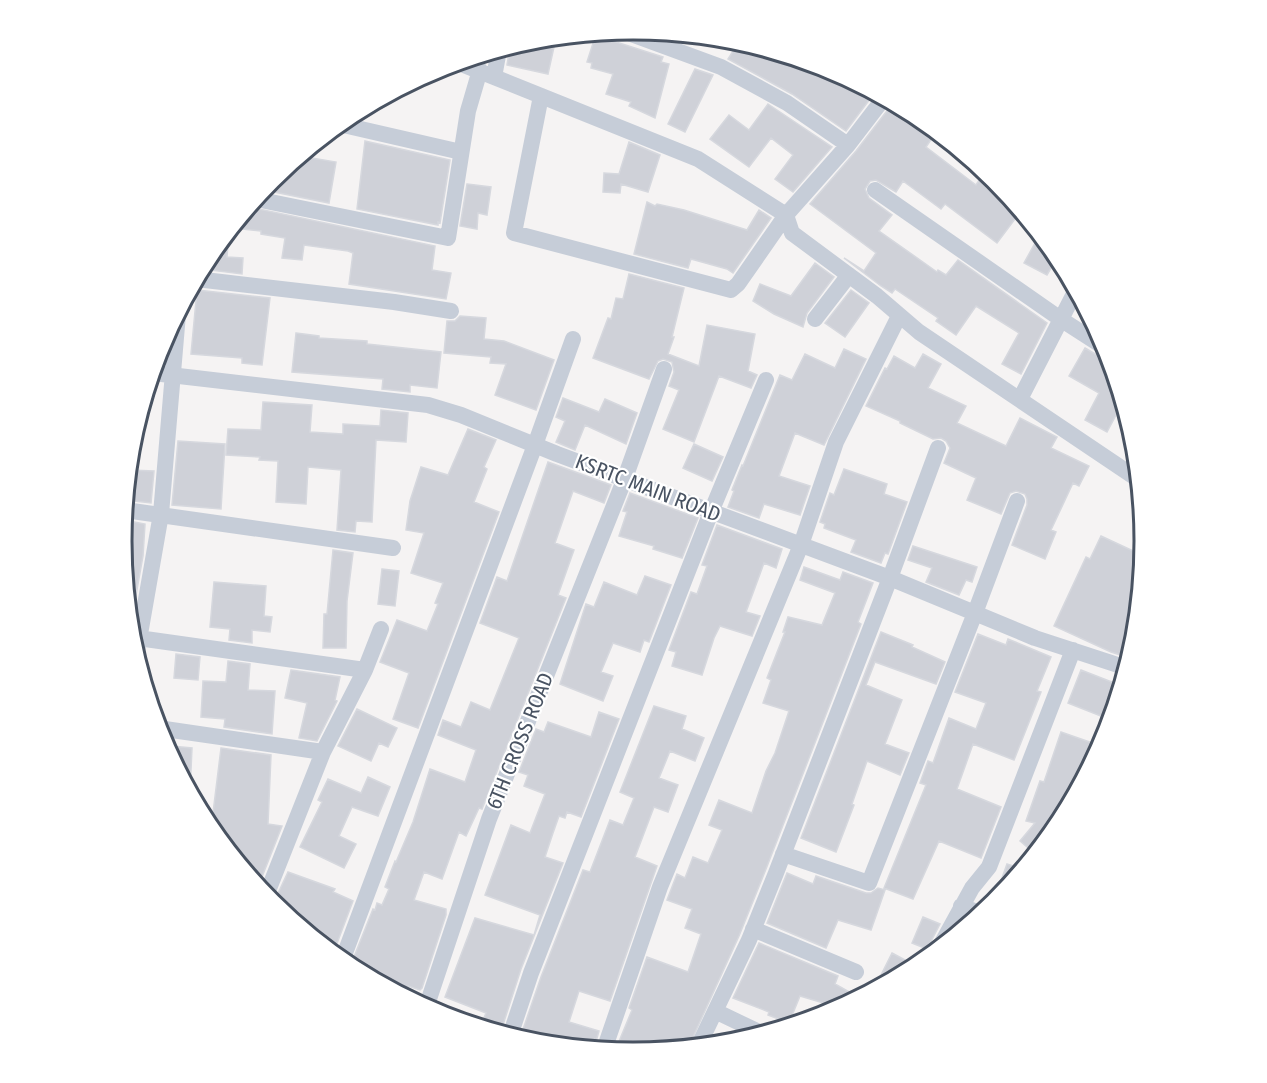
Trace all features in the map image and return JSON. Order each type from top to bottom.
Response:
[{"type":"street","points":[[650,41],[721,67],[787,103],[848,145]]},
{"type":"street","points":[[266,201],[448,238],[468,111],[494,61]]},
{"type":"street","points":[[471,68],[698,159],[786,215],[792,233],[877,296],[919,332],[1130,474]]},
{"type":"street","points":[[541,96],[514,233],[731,290],[738,284],[786,215],[848,145],[879,105]]},
{"type":"street","points":[[352,127],[461,152]]},
{"type":"street","points":[[875,190],[1091,339]]},
{"type":"street","points":[[815,319],[849,275]]},
{"type":"street","points":[[207,280],[394,302],[451,311]]},
{"type":"street","points":[[1020,399],[1072,300]]},
{"type":"street","points":[[607,1041],[660,887],[801,545],[836,442],[899,316]]},
{"type":"street","points":[[139,621],[161,514],[176,337]]},
{"type":"street","points":[[346,951],[536,445],[573,339]]},
{"type":"street","name":"6TH CROSS ROAD","points":[[429,998],[489,819],[625,478],[664,369]]},
{"type":"street","name":"KSRTC MAIN ROAD","points":[[161,374],[428,405],[461,414],[711,512],[890,578],[1035,638],[1118,665]]},
{"type":"street","points":[[513,1027],[531,973],[711,512],[766,380]]},
{"type":"street","points":[[703,1037],[753,928],[783,854],[938,448]]},
{"type":"street","points":[[783,854],[869,883],[1017,501]]},
{"type":"street","points":[[134,511],[393,548]]},
{"type":"street","points":[[270,886],[323,752],[365,670],[381,629]]},
{"type":"street","points":[[142,638],[365,670]]},
{"type":"street","points":[[949,930],[972,888],[989,867],[1073,650]]},
{"type":"street","points":[[170,730],[323,752]]},
{"type":"street","points":[[962,906],[973,910]]},
{"type":"street","points":[[753,928],[856,972]]},
{"type":"street","points":[[715,1011],[751,1028]]},
{"type":"building","points":[[614,41],[663,57],[661,62],[669,64],[655,118],[629,106],[631,102],[606,94],[613,74],[591,68],[592,63],[587,62],[593,43],[601,42]]},
{"type":"building","points":[[554,47],[548,74],[507,65],[508,57]]},
{"type":"building","points":[[733,51],[795,67],[869,100],[846,131],[792,94],[728,59]]},
{"type":"building","points":[[695,69],[713,75],[685,132],[668,124]]},
{"type":"building","points":[[768,104],[832,147],[793,192],[775,179],[793,155],[771,138],[749,167],[710,139],[729,115],[749,130]]},
{"type":"building","points":[[888,110],[931,139],[926,147],[976,185],[980,179],[1016,218],[997,243],[945,204],[941,209],[903,181],[896,192],[876,180],[870,181],[865,189],[869,198],[892,215],[879,231],[937,272],[938,270],[946,275],[958,260],[1047,323],[1021,374],[1002,364],[1019,333],[976,306],[956,335],[936,321],[938,318],[895,289],[892,293],[881,286],[844,258],[864,271],[876,253],[810,204]]},
{"type":"building","points":[[365,141],[450,160],[438,225],[357,209]]},
{"type":"building","points":[[629,142],[660,155],[648,192],[621,184],[620,193],[603,192],[604,173],[619,174]]},
{"type":"building","points":[[312,158],[336,162],[329,203],[274,192]]},
{"type":"building","points":[[467,184],[491,187],[487,215],[478,213],[477,229],[460,226]]},
{"type":"building","points":[[647,202],[655,206],[657,204],[684,210],[747,230],[759,210],[771,218],[733,273],[727,269],[691,259],[688,268],[634,254]]},
{"type":"building","points":[[259,209],[435,246],[432,270],[451,273],[446,299],[349,284],[353,253],[304,245],[302,260],[282,258],[285,238],[261,234],[261,231],[242,229]]},
{"type":"building","points":[[1035,243],[1052,266],[1047,275],[1024,263]]},
{"type":"building","points":[[228,248],[227,257],[243,258],[242,274],[213,270]]},
{"type":"building","points":[[815,263],[834,277],[807,313],[803,327],[774,314],[753,301],[760,284],[791,296]]},
{"type":"building","points":[[629,274],[684,288],[672,337],[674,337],[668,354],[699,366],[707,325],[755,334],[748,371],[757,375],[751,388],[719,376],[694,442],[663,429],[679,390],[669,386],[674,372],[672,362],[663,359],[658,361],[649,379],[593,358],[608,318],[611,319],[616,298],[623,299]]},
{"type":"building","points":[[200,290],[270,298],[262,365],[242,363],[242,358],[191,354],[196,298]]},
{"type":"building","points":[[851,290],[869,303],[845,337],[825,323]]},
{"type":"building","points":[[460,316],[486,318],[484,339],[504,341],[554,360],[536,410],[495,395],[506,364],[490,363],[491,357],[444,353],[447,321],[455,321]]},
{"type":"building","points":[[296,333],[319,336],[319,338],[367,341],[367,344],[441,352],[437,388],[410,385],[410,392],[382,389],[383,379],[292,372]]},
{"type":"building","points":[[1085,348],[1098,356],[1117,413],[1107,432],[1085,420],[1099,393],[1069,376]]},
{"type":"building","points":[[844,349],[866,359],[824,445],[795,433],[779,476],[810,486],[800,515],[764,504],[759,518],[728,507],[734,491],[732,490],[780,375],[792,380],[805,354],[835,368]]},
{"type":"building","points":[[923,354],[941,364],[928,388],[966,406],[957,423],[1006,446],[1020,418],[1057,437],[1051,448],[1089,466],[1079,486],[1073,483],[1051,530],[1056,532],[1045,559],[1012,545],[1027,505],[1025,494],[1016,491],[1010,493],[1001,514],[967,500],[976,478],[944,463],[950,448],[946,441],[941,438],[933,439],[866,406],[885,368],[887,369],[894,356],[915,368]]},
{"type":"building","points":[[563,398],[599,412],[605,399],[637,413],[626,444],[585,425],[575,450],[556,442],[565,421],[556,417]]},
{"type":"building","points":[[263,402],[312,405],[310,432],[343,434],[343,424],[380,426],[381,410],[408,413],[406,442],[376,440],[372,522],[356,521],[355,532],[337,530],[341,470],[308,467],[306,504],[276,502],[278,461],[259,460],[260,457],[226,455],[228,429],[261,430]]},
{"type":"building","points":[[468,429],[496,440],[484,467],[487,469],[474,502],[499,512],[418,728],[393,719],[409,673],[380,662],[397,620],[427,631],[438,604],[435,603],[443,583],[411,573],[424,533],[406,530],[410,501],[421,467],[448,475]]},
{"type":"building","points":[[178,441],[225,444],[221,509],[172,505]]},
{"type":"building","points":[[694,444],[723,457],[712,481],[683,468]]},
{"type":"building","points":[[548,462],[611,485],[604,503],[573,491],[555,543],[574,550],[558,595],[566,598],[482,809],[479,808],[466,836],[459,832],[442,879],[424,872],[414,900],[446,909],[446,915],[422,988],[420,990],[408,986],[407,988],[354,957],[373,909],[375,910],[377,903],[382,905],[389,889],[385,887],[413,822],[430,769],[465,782],[476,750],[438,735],[443,720],[461,727],[471,702],[490,710],[519,638],[480,623],[497,577],[507,581]]},
{"type":"building","points":[[844,469],[887,484],[884,494],[907,502],[888,554],[885,553],[881,563],[851,552],[856,540],[824,528],[825,524],[820,522],[830,493],[834,495]]},
{"type":"building","points":[[138,470],[154,471],[151,503],[135,501]]},
{"type":"building","points":[[630,493],[698,518],[682,558],[653,549],[654,546],[619,536],[627,512],[623,511]]},
{"type":"building","points":[[133,522],[145,524],[143,556],[136,595],[132,542]]},
{"type":"building","points":[[717,525],[782,549],[776,568],[764,563],[746,612],[760,616],[752,636],[720,626],[702,675],[672,666],[676,652],[669,650],[691,592],[697,594],[707,566],[702,565]]},
{"type":"building","points":[[1101,536],[1134,551],[1130,607],[1121,655],[1054,626],[1086,557],[1090,559]]},
{"type":"building","points":[[913,546],[977,567],[972,582],[966,580],[959,595],[926,582],[932,568],[908,560]]},
{"type":"building","points":[[333,550],[353,553],[347,601],[346,648],[323,648],[324,614],[327,614]]},
{"type":"building","points":[[804,567],[840,580],[843,572],[873,583],[858,622],[861,624],[766,869],[739,936],[692,1039],[619,1042],[632,1010],[629,1008],[647,957],[688,972],[701,934],[685,928],[692,909],[667,900],[677,874],[685,878],[693,857],[708,863],[722,830],[709,825],[719,800],[752,813],[789,711],[763,703],[771,680],[767,678],[785,632],[783,632],[788,617],[822,625],[835,593],[800,580]]},
{"type":"building","points":[[382,569],[399,571],[395,606],[378,604]]},
{"type":"building","points":[[645,576],[671,585],[649,642],[644,640],[640,652],[613,643],[601,672],[613,676],[603,701],[560,684],[586,604],[594,607],[604,582],[637,595]]},
{"type":"building","points":[[214,582],[266,586],[264,616],[272,617],[270,632],[252,630],[252,643],[229,640],[230,629],[210,627]]},
{"type":"building","points":[[881,632],[913,645],[912,647],[945,662],[936,684],[875,662],[866,685],[902,700],[885,744],[909,753],[900,775],[867,761],[852,804],[854,805],[836,852],[801,838]]},
{"type":"building","points":[[978,634],[1006,645],[1008,639],[1051,657],[1037,691],[1041,692],[1014,760],[973,744],[957,789],[1001,807],[981,858],[939,841],[913,899],[884,888],[926,785],[920,783],[928,761],[933,763],[949,718],[976,729],[986,703],[955,692]]},
{"type":"building","points":[[176,654],[200,657],[198,680],[174,678]]},
{"type":"building","points":[[228,661],[250,664],[248,690],[275,691],[272,734],[224,727],[225,719],[201,717],[203,681],[226,682]]},
{"type":"building","points":[[291,670],[340,677],[335,700],[337,701],[317,741],[299,738],[307,703],[285,698]]},
{"type":"building","points":[[1081,670],[1114,683],[1103,717],[1068,703]]},
{"type":"building","points":[[654,706],[686,716],[682,729],[704,738],[695,761],[670,751],[659,778],[678,785],[668,812],[654,807],[635,857],[657,866],[610,1001],[579,991],[569,1022],[599,1031],[596,1041],[523,1030],[583,870],[590,872],[610,820],[623,825],[634,798],[620,792]]},
{"type":"building","points":[[357,709],[397,728],[388,747],[379,743],[371,761],[338,746]]},
{"type":"building","points":[[599,712],[619,719],[581,817],[567,812],[565,818],[559,816],[545,857],[563,863],[521,969],[503,1025],[484,1019],[486,1013],[445,997],[475,918],[534,935],[540,915],[485,895],[511,825],[530,833],[545,794],[524,786],[528,775],[519,772],[536,729],[544,732],[548,722],[591,737]]},
{"type":"building","points":[[1061,732],[1092,743],[1067,792],[1029,849],[1020,841],[1035,823],[1026,821],[1040,781],[1044,782]]},
{"type":"building","points":[[177,747],[192,748],[191,775]]},
{"type":"building","points":[[221,748],[271,755],[268,824],[282,826],[262,877],[213,813]]},
{"type":"building","points":[[368,777],[390,787],[378,816],[352,807],[339,836],[356,844],[344,868],[300,847],[322,802],[318,800],[328,779],[361,793]]},
{"type":"building","points":[[1007,864],[1015,866],[1010,872],[1000,883]]},
{"type":"building","points":[[288,872],[335,889],[333,892],[353,901],[337,945],[303,918],[278,894]]},
{"type":"building","points":[[787,873],[813,884],[816,876],[866,893],[871,893],[878,888],[885,890],[871,930],[838,920],[826,948],[767,923]]},
{"type":"building","points":[[923,917],[940,924],[925,948],[912,943]]},
{"type":"building","points":[[759,943],[838,976],[835,984],[851,993],[826,1004],[800,996],[791,1017],[781,1020],[768,1015],[769,1012],[733,998]]},
{"type":"building","points":[[892,953],[907,961],[884,975],[880,977]]}]
